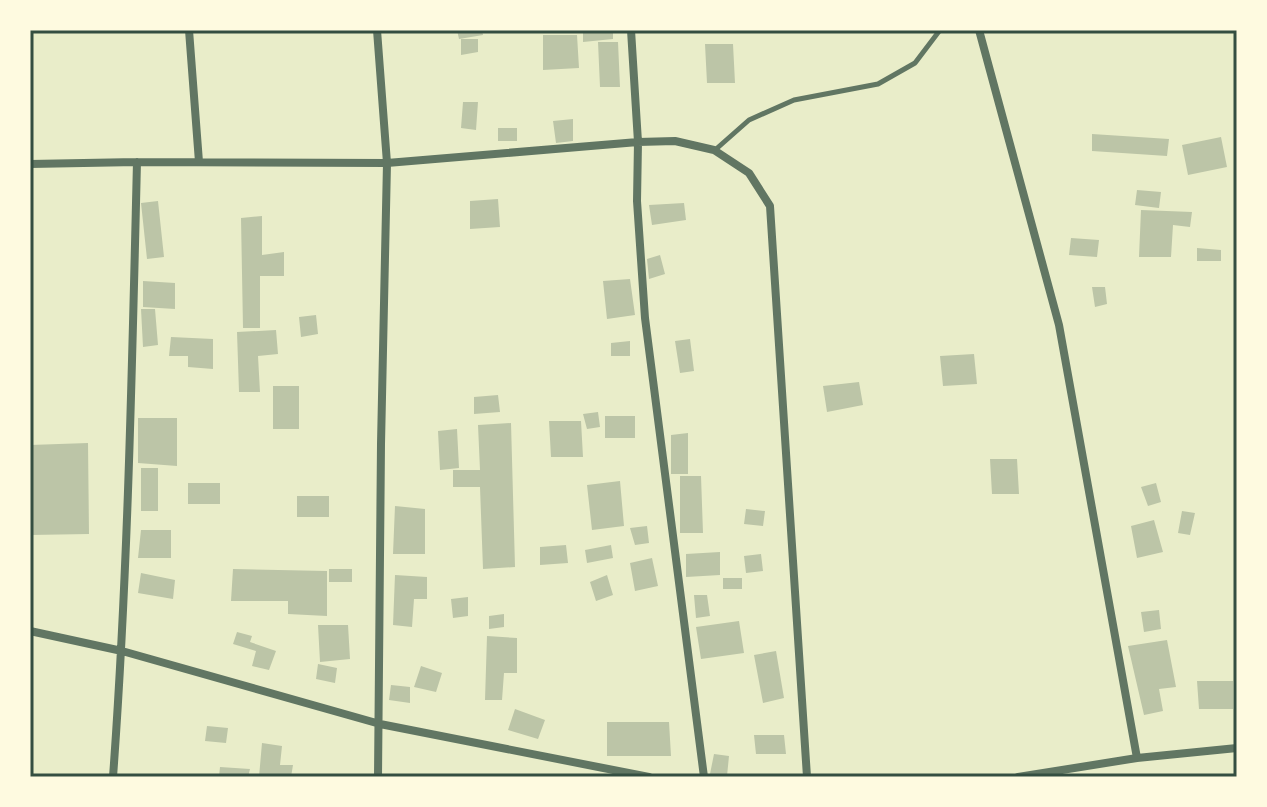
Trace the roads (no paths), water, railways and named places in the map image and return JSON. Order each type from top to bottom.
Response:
[{"type":"street","points":[[189,30],[199,162]]},
{"type":"street","points":[[377,30],[387,163],[378,777]]},
{"type":"street","points":[[631,30],[645,318],[704,777]]},
{"type":"street","points":[[979,30],[1059,325],[1137,758]]},
{"type":"street","points":[[30,164],[387,163],[675,141],[714,150],[749,173],[770,206],[807,777]]},
{"type":"street","points":[[113,777],[122,651],[137,162]]},
{"type":"street","points":[[30,631],[122,651],[380,724],[649,777]]},
{"type":"street","points":[[1018,777],[1137,758],[1237,748]]},
{"type":"lane","points":[[714,150],[749,120],[794,100],[878,84],[915,63],[940,30]]}]
